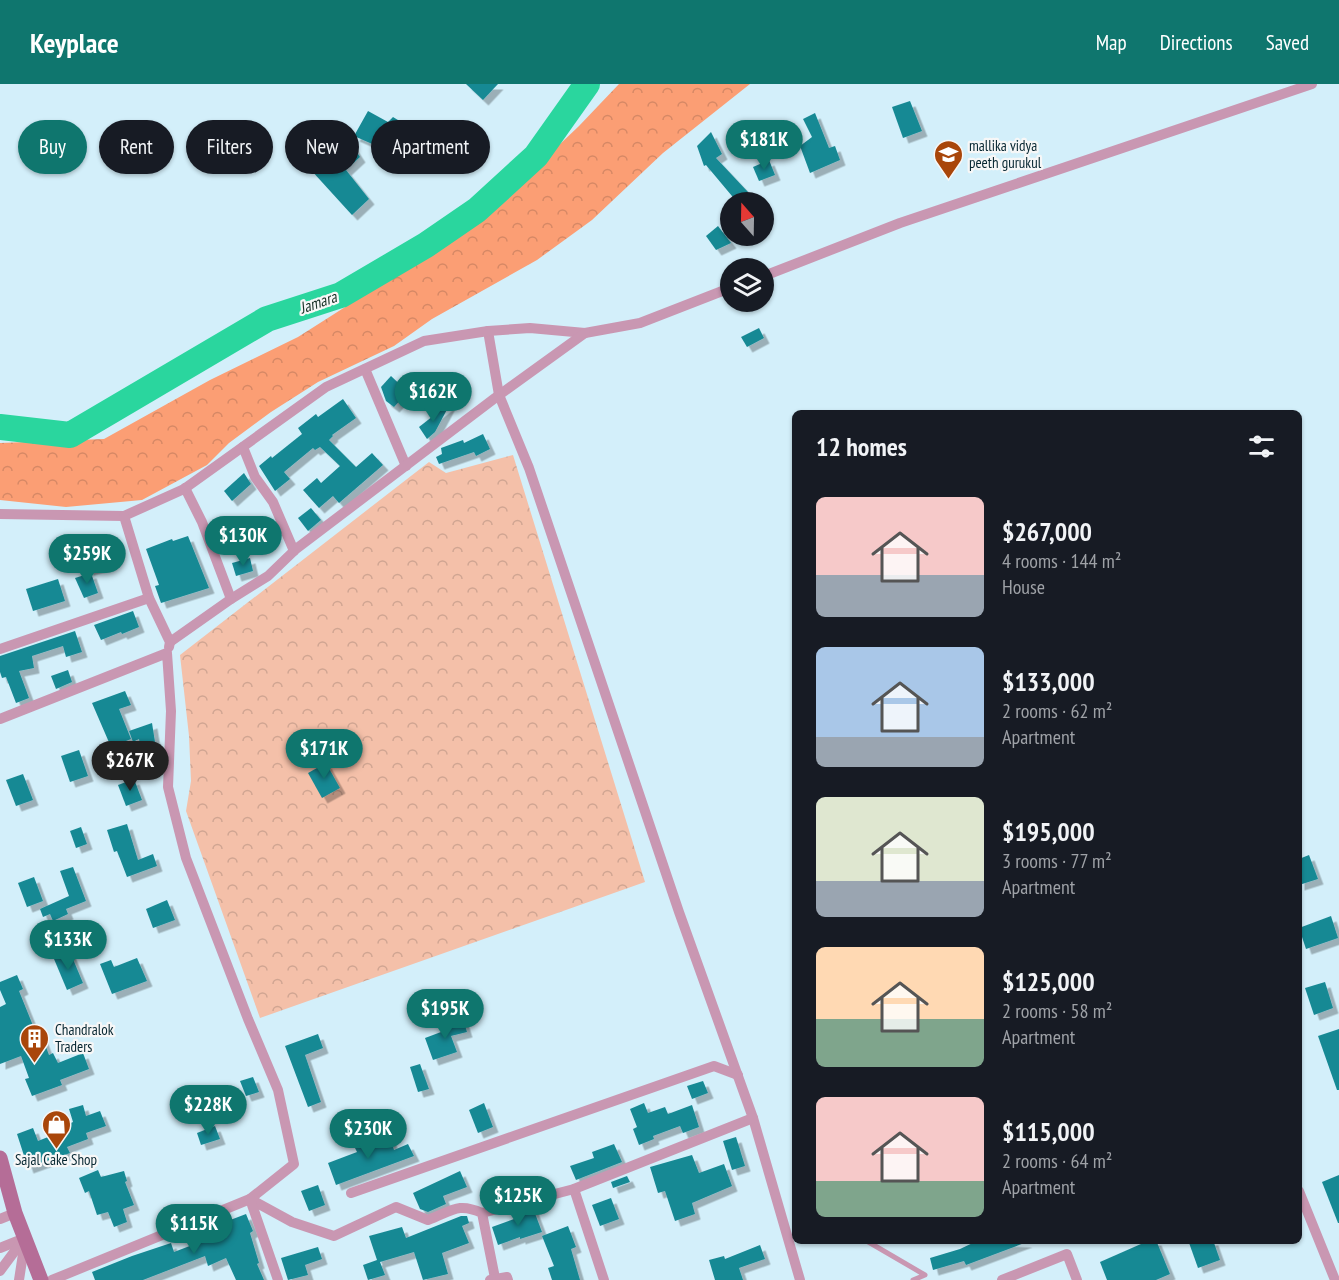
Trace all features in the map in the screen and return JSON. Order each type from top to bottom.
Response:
[{"type":"street","points":[[774,272],[900,223],[1312,84]]},
{"type":"street","points":[[0,514],[124,516],[185,488],[326,387],[424,341],[488,331],[530,328],[585,333],[640,323],[720,292]]},
{"type":"street","points":[[488,331],[500,395],[529,468],[679,912],[753,1118],[800,1280]]},
{"type":"street","points":[[52,1280],[250,1199],[294,1164],[278,1090],[186,858],[168,787],[171,711],[167,653],[170,642],[268,576],[294,551],[585,333]]},
{"type":"street","points":[[365,369],[405,466]]},
{"type":"street","points":[[243,447],[255,477],[273,501],[294,551]]},
{"type":"street","points":[[185,488],[202,522],[231,599]]},
{"type":"street","points":[[124,516],[149,598],[170,642]]},
{"type":"street","points":[[0,649],[149,598]]},
{"type":"street","points":[[0,719],[167,653]]},
{"type":"street","points":[[351,1193],[714,1066],[738,1075]]},
{"type":"street","points":[[250,1199],[292,1222],[334,1236],[396,1207],[428,1220],[462,1207],[482,1214],[574,1189],[753,1118]]},
{"type":"street","points":[[0,1158],[15,1213],[41,1280]]},
{"type":"street","points":[[574,1189],[604,1280]]},
{"type":"street","points":[[1302,1198],[1335,1280]]},
{"type":"street","points":[[250,1199],[278,1280]]},
{"type":"street","points":[[0,1219],[15,1213]]},
{"type":"street","points":[[482,1214],[492,1279],[507,1277],[508,1280]]},
{"type":"street","points":[[0,1248],[25,1238]]},
{"type":"street","points":[[0,1271],[25,1238]]},
{"type":"street","points":[[19,1280],[25,1238]]},
{"type":"street","points":[[1002,1280],[1067,1254],[1077,1280]]},
{"type":"lane","points":[[872,1244],[926,1275],[913,1280]]},
{"type":"green space","points":[[619,84],[750,84],[663,153],[592,220],[537,260],[432,319],[394,346],[318,382],[271,412],[229,443],[207,465],[142,500],[66,507],[0,500],[0,443],[104,439],[210,380],[298,337],[438,248],[499,202],[579,126]]},
{"type":"green space","points":[[513,455],[645,882],[260,1018],[186,811],[191,781],[189,736],[180,655],[429,462],[446,473]]},
{"type":"building","points":[[466,84],[498,84],[483,100]]},
{"type":"building","points":[[910,101],[922,131],[903,138],[892,107]]},
{"type":"building","points":[[368,111],[384,120],[371,120],[371,143],[359,138],[359,127]]},
{"type":"building","points":[[815,113],[829,148],[835,146],[840,160],[810,173],[800,146],[812,137],[803,119]]},
{"type":"building","points":[[711,132],[722,154],[716,158],[748,192],[729,192],[706,165],[704,166],[697,146]]},
{"type":"building","points":[[769,160],[775,175],[759,181],[753,167]]},
{"type":"building","points":[[315,174],[349,174],[369,199],[352,215]]},
{"type":"building","points":[[718,226],[720,246],[725,246],[716,250],[706,236]]},
{"type":"building","points":[[759,328],[764,338],[747,347],[741,337]]},
{"type":"building","points":[[391,376],[408,392],[394,407],[386,401],[381,387]]},
{"type":"building","points":[[343,399],[356,418],[332,435],[329,440],[356,467],[372,453],[383,465],[339,503],[333,496],[319,508],[303,490],[317,478],[321,483],[340,466],[320,447],[315,450],[313,448],[284,472],[290,479],[275,491],[259,466],[302,434],[298,428],[316,414],[318,417]]},
{"type":"building","points":[[451,402],[435,432],[427,439],[419,427]]},
{"type":"building","points":[[483,434],[490,449],[476,456],[474,452],[439,464],[436,457],[442,454],[441,448],[463,440],[464,443]]},
{"type":"building","points":[[244,473],[251,484],[232,501],[224,491]]},
{"type":"building","points":[[311,508],[321,520],[308,531],[298,518]]},
{"type":"building","points":[[188,536],[209,588],[161,603],[155,586],[159,585],[146,549],[172,539],[173,541]]},
{"type":"building","points":[[105,548],[109,565],[88,570],[84,553]]},
{"type":"building","points":[[250,558],[253,571],[236,576],[232,563]]},
{"type":"building","points":[[91,573],[98,593],[84,598],[75,578]]},
{"type":"building","points":[[58,579],[65,601],[33,611],[26,589]]},
{"type":"building","points":[[133,611],[139,627],[101,640],[94,625]]},
{"type":"building","points":[[75,631],[82,652],[66,657],[63,646],[32,656],[34,668],[19,671],[29,698],[16,703],[6,677],[2,678],[0,656]]},
{"type":"building","points":[[68,670],[72,682],[56,689],[51,676]]},
{"type":"building","points":[[125,691],[131,705],[119,709],[131,739],[111,747],[92,703]]},
{"type":"building","points":[[152,723],[158,761],[143,764],[139,739],[133,742],[129,731]]},
{"type":"building","points":[[79,750],[88,776],[70,782],[61,756]]},
{"type":"building","points":[[326,763],[340,788],[322,798],[308,773]]},
{"type":"building","points":[[23,774],[33,800],[16,806],[6,780]]},
{"type":"building","points":[[134,779],[142,800],[126,806],[118,785]]},
{"type":"building","points":[[127,824],[138,860],[153,854],[157,866],[127,877],[117,851],[114,852],[107,830]]},
{"type":"building","points":[[81,827],[87,844],[76,848],[70,831]]},
{"type":"building","points":[[1309,855],[1318,879],[1302,884],[1302,858]]},
{"type":"building","points":[[73,867],[86,901],[66,909],[68,914],[53,921],[50,914],[43,917],[40,909],[69,896],[60,871]]},
{"type":"building","points":[[34,877],[43,901],[27,907],[18,883]]},
{"type":"building","points":[[167,900],[175,920],[153,928],[146,909]]},
{"type":"building","points":[[1331,916],[1338,938],[1306,949],[1302,937],[1302,927]]},
{"type":"building","points":[[70,952],[83,983],[67,990],[54,959]]},
{"type":"building","points":[[137,958],[147,981],[112,994],[100,964],[111,960],[114,967]]},
{"type":"building","points":[[17,975],[23,989],[19,991],[36,1033],[40,1031],[49,1055],[53,1053],[58,1063],[83,1053],[89,1069],[60,1080],[62,1085],[32,1096],[25,1079],[29,1078],[21,1056],[0,1064],[0,1007],[6,1004],[0,990],[0,982]]},
{"type":"building","points":[[1325,982],[1333,1008],[1314,1015],[1305,988]]},
{"type":"building","points":[[463,1019],[467,1032],[451,1036],[457,1052],[433,1060],[425,1038],[449,1029],[448,1024]]},
{"type":"building","points":[[1339,1029],[1339,1090],[1337,1090],[1318,1036]]},
{"type":"building","points":[[318,1034],[323,1048],[305,1055],[321,1102],[308,1107],[285,1046]]},
{"type":"building","points":[[420,1064],[429,1089],[418,1092],[410,1067]]},
{"type":"building","points":[[253,1077],[259,1092],[246,1096],[240,1081]]},
{"type":"building","points":[[703,1081],[708,1093],[692,1099],[687,1086]]},
{"type":"building","points":[[484,1103],[493,1127],[478,1133],[469,1110]]},
{"type":"building","points":[[644,1103],[648,1113],[665,1107],[668,1114],[692,1105],[699,1127],[683,1133],[680,1126],[653,1136],[654,1139],[639,1145],[633,1129],[637,1127],[630,1109]]},
{"type":"building","points":[[83,1105],[86,1116],[100,1111],[106,1126],[86,1133],[88,1139],[67,1147],[70,1153],[28,1168],[17,1134],[33,1128],[38,1141],[63,1131],[62,1127],[73,1122],[69,1109]]},
{"type":"building","points":[[215,1126],[220,1139],[201,1145],[197,1133]]},
{"type":"building","points":[[390,1137],[394,1150],[408,1144],[414,1156],[336,1185],[328,1163],[357,1152],[355,1148]]},
{"type":"building","points":[[736,1137],[745,1166],[732,1170],[723,1141]]},
{"type":"building","points":[[614,1144],[622,1162],[576,1180],[570,1166],[594,1158],[592,1152]]},
{"type":"building","points":[[692,1155],[699,1173],[724,1164],[732,1186],[692,1203],[695,1214],[675,1221],[665,1191],[658,1193],[650,1167]]},
{"type":"building","points":[[98,1170],[101,1177],[124,1171],[127,1181],[125,1182],[134,1205],[123,1209],[127,1222],[114,1227],[108,1212],[97,1215],[89,1191],[85,1193],[79,1178]]},
{"type":"building","points":[[460,1171],[467,1187],[443,1196],[446,1204],[428,1212],[420,1209],[413,1193]]},
{"type":"building","points":[[1339,1175],[1339,1223],[1338,1223],[1322,1182]]},
{"type":"building","points":[[627,1176],[630,1182],[613,1188],[611,1182]]},
{"type":"building","points":[[318,1185],[325,1205],[309,1211],[301,1191]]},
{"type":"building","points":[[611,1198],[619,1219],[600,1226],[592,1205]]},
{"type":"building","points":[[533,1208],[542,1232],[498,1245],[492,1227],[514,1219],[512,1214]]},
{"type":"building","points":[[246,1214],[253,1231],[250,1233],[259,1263],[257,1264],[264,1280],[236,1280],[226,1258],[208,1266],[205,1256],[143,1280],[95,1280],[92,1272],[171,1243],[174,1252],[208,1239],[204,1230]]},
{"type":"building","points":[[461,1216],[467,1216],[469,1223],[462,1226],[469,1243],[442,1253],[448,1274],[423,1280],[414,1252],[380,1262],[385,1275],[368,1280],[363,1265],[377,1260],[369,1236],[402,1227],[406,1238]]},
{"type":"building","points":[[568,1226],[576,1247],[571,1249],[580,1280],[552,1280],[548,1268],[554,1266],[542,1236]]},
{"type":"building","points":[[971,1244],[1022,1244],[966,1265],[964,1261],[933,1270],[930,1258]]},
{"type":"building","points":[[1141,1244],[1158,1244],[1170,1274],[1156,1280],[1107,1280],[1100,1262]]},
{"type":"building","points":[[1189,1244],[1214,1244],[1220,1260],[1198,1268]]},
{"type":"building","points":[[760,1245],[765,1259],[739,1268],[743,1280],[715,1280],[709,1260],[724,1256],[725,1259]]},
{"type":"building","points":[[318,1247],[322,1259],[305,1265],[308,1275],[288,1280],[281,1258]]},
{"type":"waterway","name":"Jamara","points":[[0,427],[70,435],[267,319],[341,295],[426,245],[477,210],[536,156],[587,84]]},
{"type":"place","name":"mallika vidya peeth gurukul","points":[[948,180]]},
{"type":"place","name":"Chandralok Traders","points":[[34,1064]]},
{"type":"place","name":"Sajal Cake Shop","points":[[56,1150]]}]
